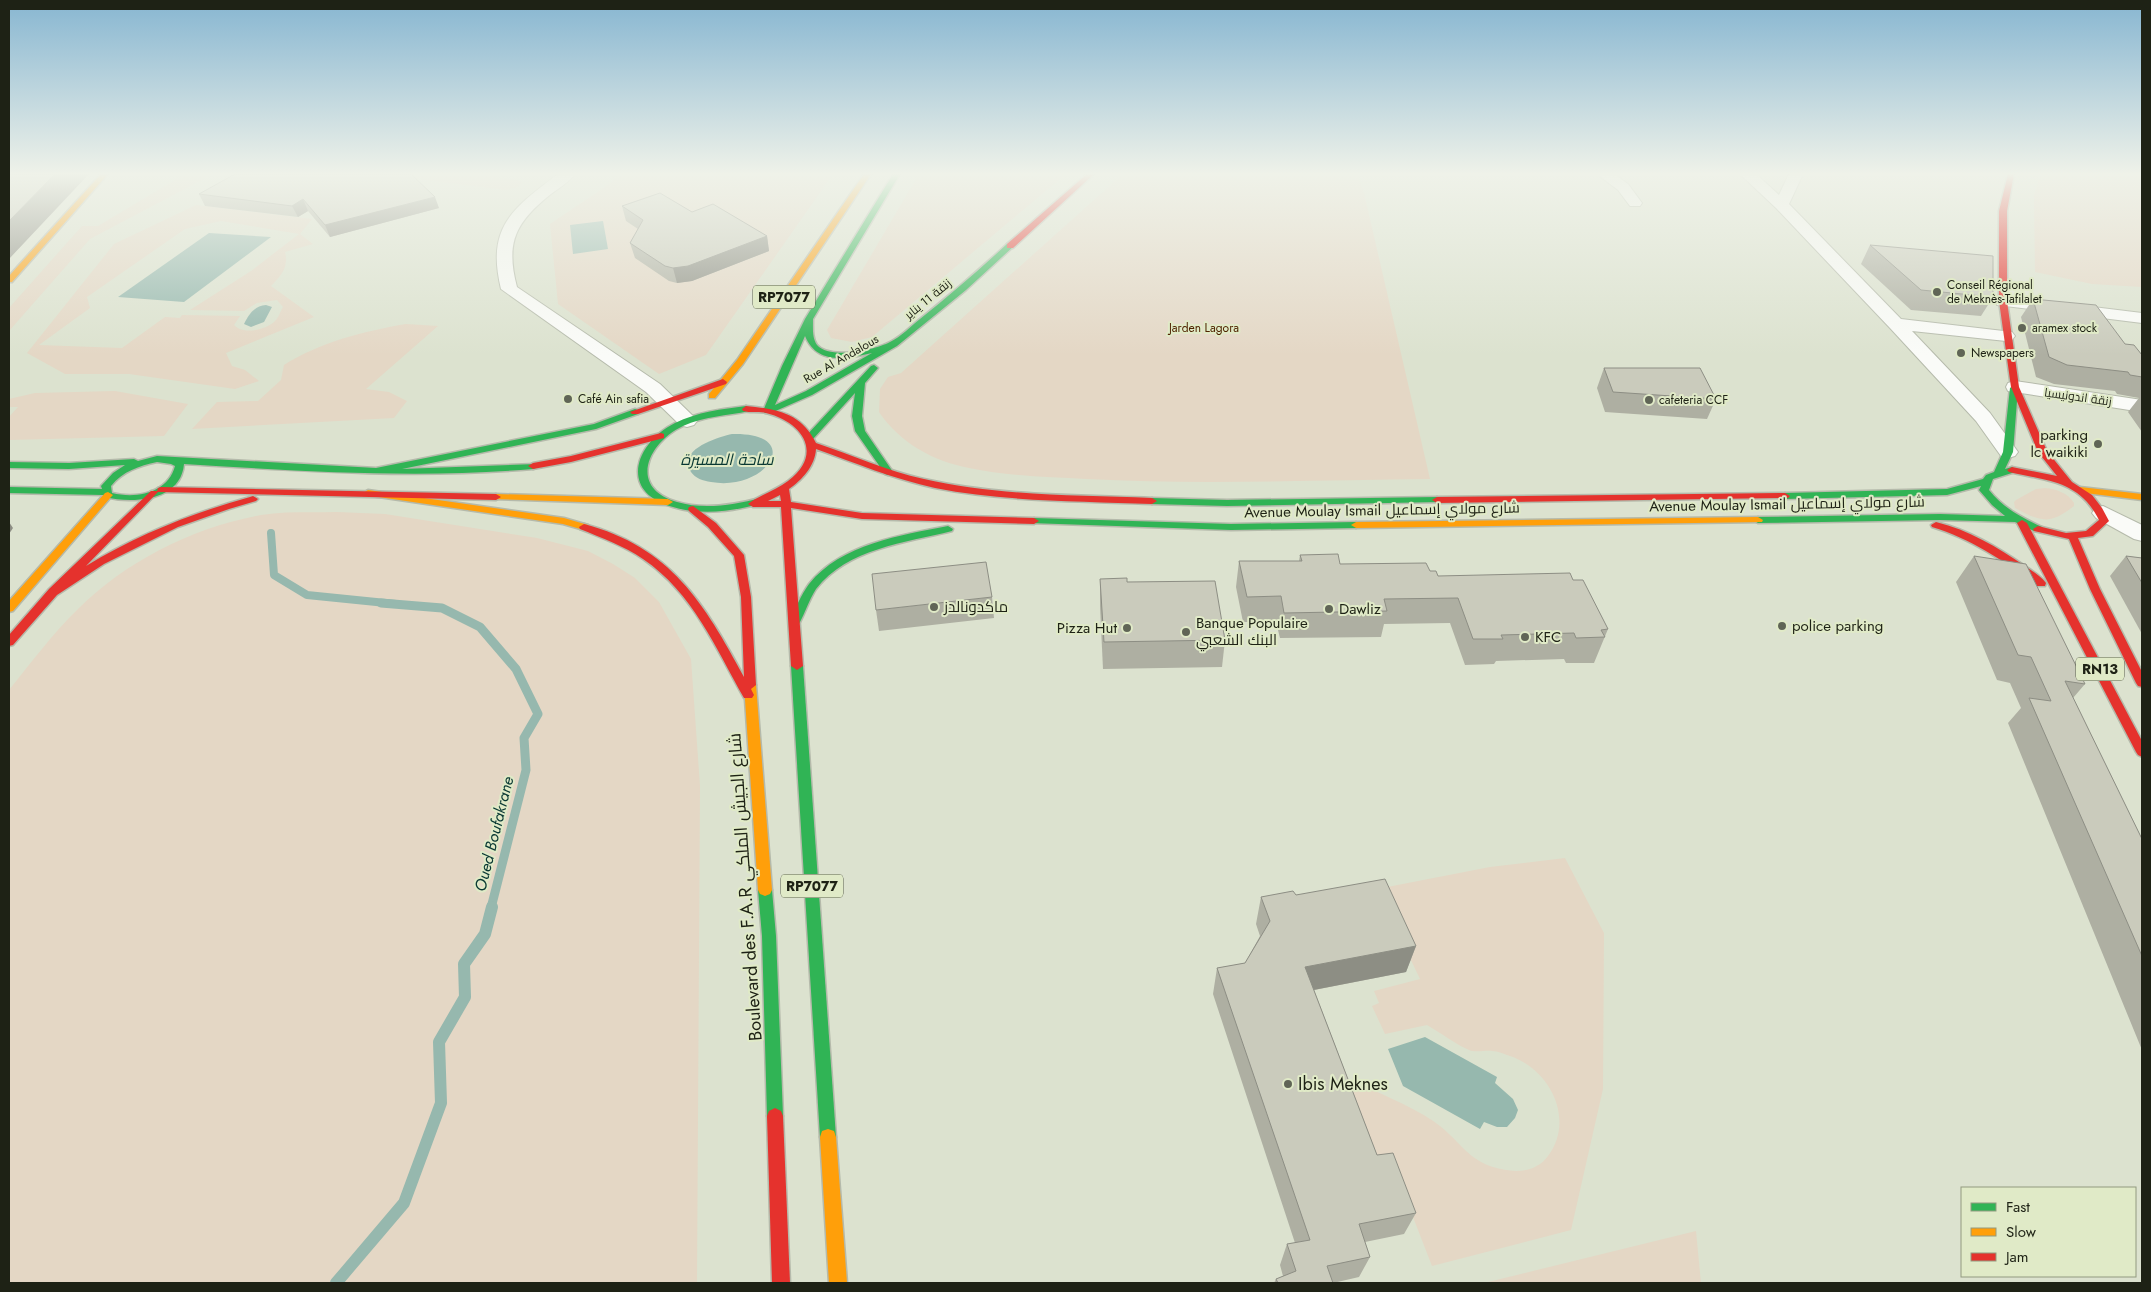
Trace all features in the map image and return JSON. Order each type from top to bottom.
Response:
[{"type":"main road","points":[[9,280],[50,234]]},
{"type":"main road","name":"RP7077","points":[[692,419],[740,362],[827,234]]},
{"type":"main road","name":"RP7077","points":[[768,411],[786,366],[809,319],[860,234]]},
{"type":"main road","name":"زنقة 11 يناير","points":[[894,344],[963,288],[1023,234]]},
{"type":"main road","points":[[2003,234],[2003,302],[2006,336],[2015,387],[2044,452],[2068,483]]},
{"type":"main road","points":[[809,319],[807,330],[810,344],[816,349],[827,353],[855,355],[894,344]]},
{"type":"main road","name":"Rue Al Andalous","points":[[812,441],[894,344]]},
{"type":"main road","name":"Rue Al Andalous","points":[[768,411],[809,393],[894,344]]},
{"type":"main road","points":[[377,471],[580,430],[669,402],[723,382]]},
{"type":"main road","points":[[861,382],[857,416],[860,431],[888,472]]},
{"type":"main road","points":[[1998,472],[2008,452],[2015,387]]},
{"type":"main road","name":"RP7077","points":[[746,409],[768,411],[789,418],[802,426],[812,441],[811,460],[802,476],[785,490],[753,504],[712,510],[668,502],[652,492],[643,479],[642,464],[648,449],[662,436],[692,419],[724,411],[746,409]]},
{"type":"main road","points":[[9,465],[69,466],[167,459],[174,461],[377,471],[495,469],[532,466],[571,459],[662,436]]},
{"type":"main road","name":"Avenue Moulay Ismail شارع مولاي إسماعيل","points":[[812,441],[888,472],[935,485],[994,493],[1067,498],[1227,503],[1914,494],[1947,492],[1984,482]]},
{"type":"main road","points":[[9,608],[107,493],[106,486],[109,480],[124,469],[146,461]]},
{"type":"main road","points":[[9,642],[53,592],[158,492],[179,477],[180,465],[174,461]]},
{"type":"main road","points":[[1984,482],[1989,476],[1998,472],[2028,472],[2056,478],[2068,483],[2080,490],[2101,511],[2125,512]]},
{"type":"main road","name":"RN13","points":[[1984,482],[1984,490],[1988,499],[2018,521],[2056,534],[2072,535],[2094,532],[2101,527],[2104,521],[2101,511]]},
{"type":"main road","points":[[9,490],[107,493],[114,498],[132,499],[158,492],[286,491],[668,502]]},
{"type":"main road","name":"RP7077","points":[[785,490],[838,1283]]},
{"type":"main road","points":[[2080,490],[2142,497]]},
{"type":"main road","points":[[53,592],[83,570],[164,529],[241,501],[286,491]]},
{"type":"main road","points":[[368,493],[564,521],[599,532],[633,547],[679,581],[699,607],[751,701]]},
{"type":"main road","name":"Avenue Moulay Ismail شارع مولاي إسماعيل","points":[[753,504],[787,504],[862,516],[1231,527],[1905,518],[2018,521]]},
{"type":"main road","name":"Boulevard des F.A.R شارع الجيش الملكي","points":[[693,508],[712,525],[739,555],[746,597],[751,701],[769,936],[781,1283]]},
{"type":"main road","points":[[1905,518],[1948,527],[1967,534],[2059,591]]},
{"type":"main road","points":[[795,621],[815,584],[841,562],[916,535],[998,519]]},
{"type":"main road","name":"RN13","points":[[2018,521],[2059,591],[2142,752]]},
{"type":"main road","name":"RN13","points":[[2072,535],[2094,589],[2142,683]]},
{"type":"street","points":[[507,234],[504,242],[503,261],[509,289],[653,388],[692,419]]},
{"type":"street","points":[[1809,234],[1983,417],[2008,452]]},
{"type":"street","points":[[2003,302],[2142,318]]},
{"type":"street","points":[[1896,324],[2006,336]]},
{"type":"street","name":"زنقة اندونيسيا","points":[[2015,387],[2142,406]]},
{"type":"street","points":[[2101,511],[2142,534]]},
{"type":"green space","points":[[75,234],[99,234],[90,239],[9,331],[9,308]]},
{"type":"green space","points":[[134,234],[177,234],[87,297],[90,308],[39,345],[122,348],[165,317],[180,318],[182,315],[240,316],[234,325],[238,328],[249,331],[266,327],[276,319],[283,307],[277,300],[257,303],[244,311],[190,310],[251,271],[299,234],[313,244],[285,252],[285,267],[281,275],[271,286],[314,317],[226,353],[232,366],[245,370],[259,381],[235,389],[129,374],[65,374],[27,353],[114,244]]},
{"type":"green space","points":[[551,234],[791,234],[706,355],[659,374],[558,304]]},
{"type":"green space","points":[[883,234],[994,234],[872,337],[852,342],[831,338],[827,330]]},
{"type":"green space","name":"Jarden Lagora","points":[[1056,234],[1374,234],[1430,479],[1172,482],[1042,477],[983,471],[943,461],[918,449],[887,423],[879,412],[880,389],[888,377],[901,373]]},
{"type":"green space","points":[[2035,234],[2142,234],[2142,287],[2092,284],[2035,272]]},
{"type":"green space","points":[[406,324],[438,326],[366,389],[389,392],[407,401],[394,418],[192,429],[217,402],[258,401],[281,380],[284,365],[312,350],[343,338]]},
{"type":"green space","points":[[115,391],[188,404],[164,436],[9,440],[9,417],[18,407],[9,407],[9,399],[35,393]]},
{"type":"green space","points":[[2045,488],[2065,494],[2074,503],[2074,506],[2052,519],[2039,519],[2015,508],[2014,502],[2016,500],[2036,489]]},
{"type":"green space","points":[[337,512],[385,514],[537,538],[588,551],[635,578],[659,602],[691,659],[700,786],[697,1283],[9,1283],[9,690],[51,638],[78,609],[117,576],[139,561],[186,537],[236,521],[270,514]]},
{"type":"green space","points":[[1565,858],[1604,933],[1603,1089],[1571,1230],[1432,1266],[1392,1163],[1377,1165],[1351,1096],[1354,1091],[1369,1088],[1406,1106],[1440,1126],[1477,1160],[1493,1167],[1515,1171],[1537,1166],[1548,1156],[1556,1142],[1559,1112],[1547,1084],[1537,1072],[1525,1063],[1510,1056],[1494,1051],[1469,1050],[1427,1025],[1385,1034],[1372,1006],[1379,1003],[1374,991],[1420,979],[1377,889],[1490,867]]},
{"type":"green space","points":[[1696,1231],[1701,1283],[1484,1283]]},
{"type":"water","points":[[207,234],[271,237],[184,302],[118,297]]},
{"type":"water","points":[[571,234],[605,234],[608,249],[573,254]]},
{"type":"water","points":[[266,305],[272,307],[264,322],[251,327],[244,324],[252,311]]},
{"type":"water","name":"ساحة المسيرة","points":[[732,434],[755,436],[768,442],[773,451],[770,461],[762,471],[731,483],[708,482],[691,472],[688,464],[689,457],[694,451],[709,442]]},
{"type":"water","points":[[1425,1037],[1497,1077],[1495,1083],[1513,1099],[1518,1110],[1515,1118],[1507,1127],[1497,1127],[1484,1122],[1480,1129],[1403,1086],[1388,1049]]},
{"type":"building","points":[[635,234],[764,234],[767,236],[688,266],[673,268],[665,266],[630,243]]},
{"type":"building","points":[[1870,245],[1993,256],[1993,297],[1921,290]]},
{"type":"building","points":[[2033,299],[2096,305],[2125,344],[2134,345],[2142,355],[2142,377],[2130,375],[2128,372],[2067,365],[2049,357]]},
{"type":"building","points":[[1604,368],[1700,368],[1716,399],[1613,392]]},
{"type":"building","points":[[1338,554],[1340,564],[1426,563],[1430,571],[1436,571],[1438,576],[1570,573],[1573,580],[1583,580],[1608,629],[1601,630],[1605,637],[1576,638],[1574,633],[1501,635],[1503,639],[1473,639],[1458,598],[1384,599],[1387,611],[1284,613],[1281,596],[1247,597],[1239,561],[1302,561],[1300,555]]},
{"type":"building","points":[[1974,556],[2026,564],[2085,684],[2065,681],[2142,839],[2142,956],[2029,698],[2051,701],[2031,657],[2018,655]]},
{"type":"building","points":[[2126,556],[2142,558],[2142,583]]},
{"type":"building","points":[[986,562],[992,597],[876,610],[872,574]]},
{"type":"building","points":[[1127,578],[1127,582],[1215,581],[1225,640],[1104,642],[1100,579]]},
{"type":"building","name":"Ibis Meknes","points":[[1385,879],[1416,946],[1305,967],[1377,1155],[1393,1153],[1416,1213],[1359,1224],[1370,1257],[1327,1266],[1333,1283],[1278,1283],[1276,1279],[1296,1271],[1287,1244],[1310,1240],[1217,968],[1245,963],[1270,921],[1261,897],[1293,891],[1296,895]]},
{"type":"waterway","name":"Oued Boufakrane","points":[[271,533],[274,575],[307,595],[396,604]]},
{"type":"waterway","name":"Oued Boufakrane","points":[[381,603],[442,608],[480,627],[516,669],[538,714],[524,738],[526,770],[491,908]]},
{"type":"waterway","name":"Oued Boufakrane","points":[[336,1283],[404,1203],[441,1103],[439,1042],[465,997],[464,964],[485,934],[492,907]]},
{"type":"traffic: fast","points":[[768,411],[786,366],[809,319],[860,234]]},
{"type":"traffic: fast","points":[[768,411],[809,393],[894,344],[963,288],[1010,246]]},
{"type":"traffic: fast","points":[[809,319],[809,335],[814,346],[822,352],[833,355],[846,355],[894,344]]},
{"type":"traffic: fast","points":[[810,437],[874,368]]},
{"type":"traffic: fast","points":[[861,382],[857,416],[860,431],[888,472]]},
{"type":"traffic: fast","points":[[1999,472],[2008,452],[2014,388]]},
{"type":"traffic: fast","points":[[746,409],[705,415],[678,425],[656,441],[643,462],[642,473],[648,488],[659,498],[674,505],[711,509],[729,508],[760,501]]},
{"type":"traffic: fast","points":[[377,471],[596,426],[635,412]]},
{"type":"traffic: fast","points":[[157,459],[174,461],[180,465],[177,476],[163,490],[141,497],[129,498],[108,495],[106,486],[116,475],[128,467],[157,459]]},
{"type":"traffic: fast","points":[[174,461],[398,472],[443,472],[533,466]]},
{"type":"traffic: fast","points":[[9,465],[69,466],[134,462]]},
{"type":"traffic: fast","points":[[2012,470],[1989,477],[1984,490],[1995,503],[2008,513],[2038,529]]},
{"type":"traffic: fast","points":[[1785,496],[1947,492],[1984,482]]},
{"type":"traffic: fast","points":[[9,490],[106,492]]},
{"type":"traffic: fast","points":[[1152,501],[1227,503],[1437,500]]},
{"type":"traffic: fast","points":[[1758,520],[1940,517],[2013,519]]},
{"type":"traffic: fast","points":[[1034,521],[1231,527],[1356,525]]},
{"type":"traffic: fast","points":[[795,621],[806,597],[815,584],[843,561],[877,546],[948,529]]},
{"type":"traffic: fast","points":[[797,666],[828,1137]]},
{"type":"traffic: fast","points":[[765,890],[769,936],[775,1116]]},
{"type":"traffic: slow","points":[[9,280],[50,234]]},
{"type":"traffic: slow","points":[[712,396],[740,362],[827,234]]},
{"type":"traffic: slow","points":[[2080,490],[2142,497]]},
{"type":"traffic: slow","points":[[368,493],[564,521],[584,527]]},
{"type":"traffic: slow","points":[[9,608],[108,495]]},
{"type":"traffic: slow","points":[[496,497],[668,502]]},
{"type":"traffic: slow","points":[[1356,525],[1758,520]]},
{"type":"traffic: slow","points":[[750,685],[765,890]]},
{"type":"traffic: slow","points":[[828,1137],[838,1283]]},
{"type":"traffic: jam","points":[[1010,246],[1023,234]]},
{"type":"traffic: jam","points":[[2003,234],[2003,301],[2015,387],[2043,452],[2068,483]]},
{"type":"traffic: jam","points":[[635,412],[723,382]]},
{"type":"traffic: jam","points":[[746,409],[769,411],[791,420],[805,430],[811,443],[811,456],[804,469],[793,482],[760,501]]},
{"type":"traffic: jam","points":[[533,466],[571,459],[661,436]]},
{"type":"traffic: jam","points":[[813,445],[920,482],[962,490],[1043,497],[1152,501]]},
{"type":"traffic: jam","points":[[2012,470],[2040,474],[2078,489],[2098,508],[2104,521],[2089,534],[2066,536],[2038,529]]},
{"type":"traffic: jam","points":[[161,490],[496,497]]},
{"type":"traffic: jam","points":[[785,490],[797,666]]},
{"type":"traffic: jam","points":[[9,642],[53,592],[154,493]]},
{"type":"traffic: jam","points":[[1437,500],[1785,496]]},
{"type":"traffic: jam","points":[[53,592],[76,576],[149,536],[200,515],[253,499]]},
{"type":"traffic: jam","points":[[753,504],[787,504],[862,516],[1034,521]]},
{"type":"traffic: jam","points":[[693,509],[712,525],[739,555],[746,597],[750,685]]},
{"type":"traffic: jam","points":[[2022,523],[2142,752]]},
{"type":"traffic: jam","points":[[1936,525],[1951,529],[1978,541],[2041,583]]},
{"type":"traffic: jam","points":[[584,527],[618,540],[646,556],[668,572],[702,613],[748,695]]},
{"type":"traffic: jam","points":[[2072,535],[2095,589],[2142,683]]},
{"type":"traffic: jam","points":[[775,1116],[781,1283]]},
{"type":"place","name":"Conseil Régional de Meknès-Tafilalet","points":[[1937,292]]},
{"type":"place","name":"aramex stock","points":[[2022,328]]},
{"type":"place","name":"Newspapers","points":[[1961,353]]},
{"type":"place","name":"Café Ain safia","points":[[568,399]]},
{"type":"place","name":"cafeteria CCF","points":[[1649,400]]},
{"type":"place","name":"parking lc waikiki","points":[[2098,444]]},
{"type":"place","name":"ماكدونالدز","points":[[934,607]]},
{"type":"place","name":"Dawliz","points":[[1329,609]]},
{"type":"place","name":"police parking","points":[[1782,626]]},
{"type":"place","name":"Pizza Hut","points":[[1127,628]]},
{"type":"place","name":"Banque Populaire البنك الشعبي","points":[[1186,632]]},
{"type":"place","name":"KFC","points":[[1525,637]]},
{"type":"place","name":"Ibis Meknes","points":[[1288,1084]]}]
